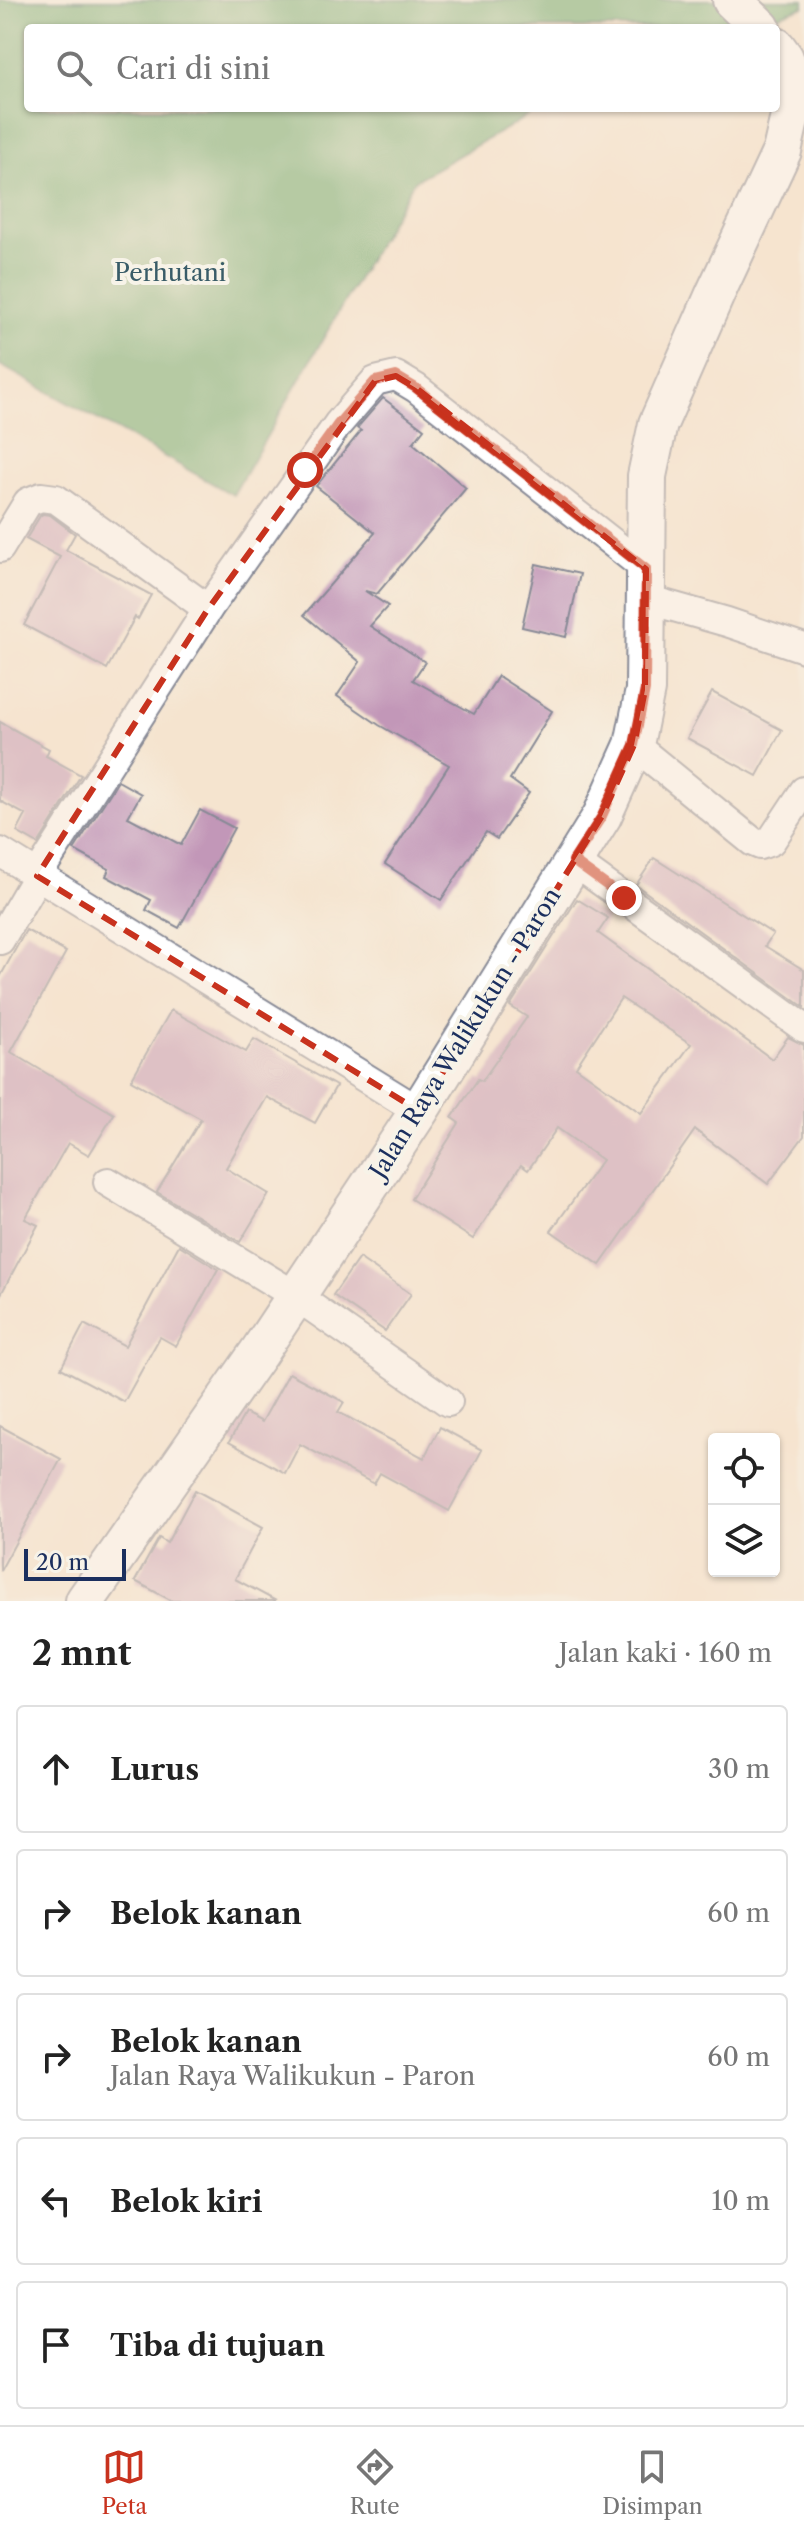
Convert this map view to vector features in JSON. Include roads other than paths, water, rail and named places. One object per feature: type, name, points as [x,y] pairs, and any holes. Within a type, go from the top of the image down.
[{"type":"main road","points":[[732,0],[757,24]]},
{"type":"main road","name":"Jalan Raya Walikukun - Paron","points":[[85,1601],[296,1296],[419,1111],[602,816],[634,745],[645,690],[647,476],[658,424],[782,151],[793,103],[792,81],[780,52]]},
{"type":"street","points":[[2,931],[208,609],[338,424],[375,381],[396,376],[416,388],[646,584],[727,622],[804,648]]},
{"type":"street","points":[[0,548],[28,502],[41,497],[56,499],[208,609]]},
{"type":"street","points":[[634,745],[760,845],[771,841],[804,791]]},
{"type":"street","points":[[0,852],[419,1111]]},
{"type":"street","points":[[573,861],[804,1028]]},
{"type":"street","points":[[108,1182],[296,1296],[448,1402]]},
{"type":"park label","name":"Perhutani","points":[[170,272]]}]
